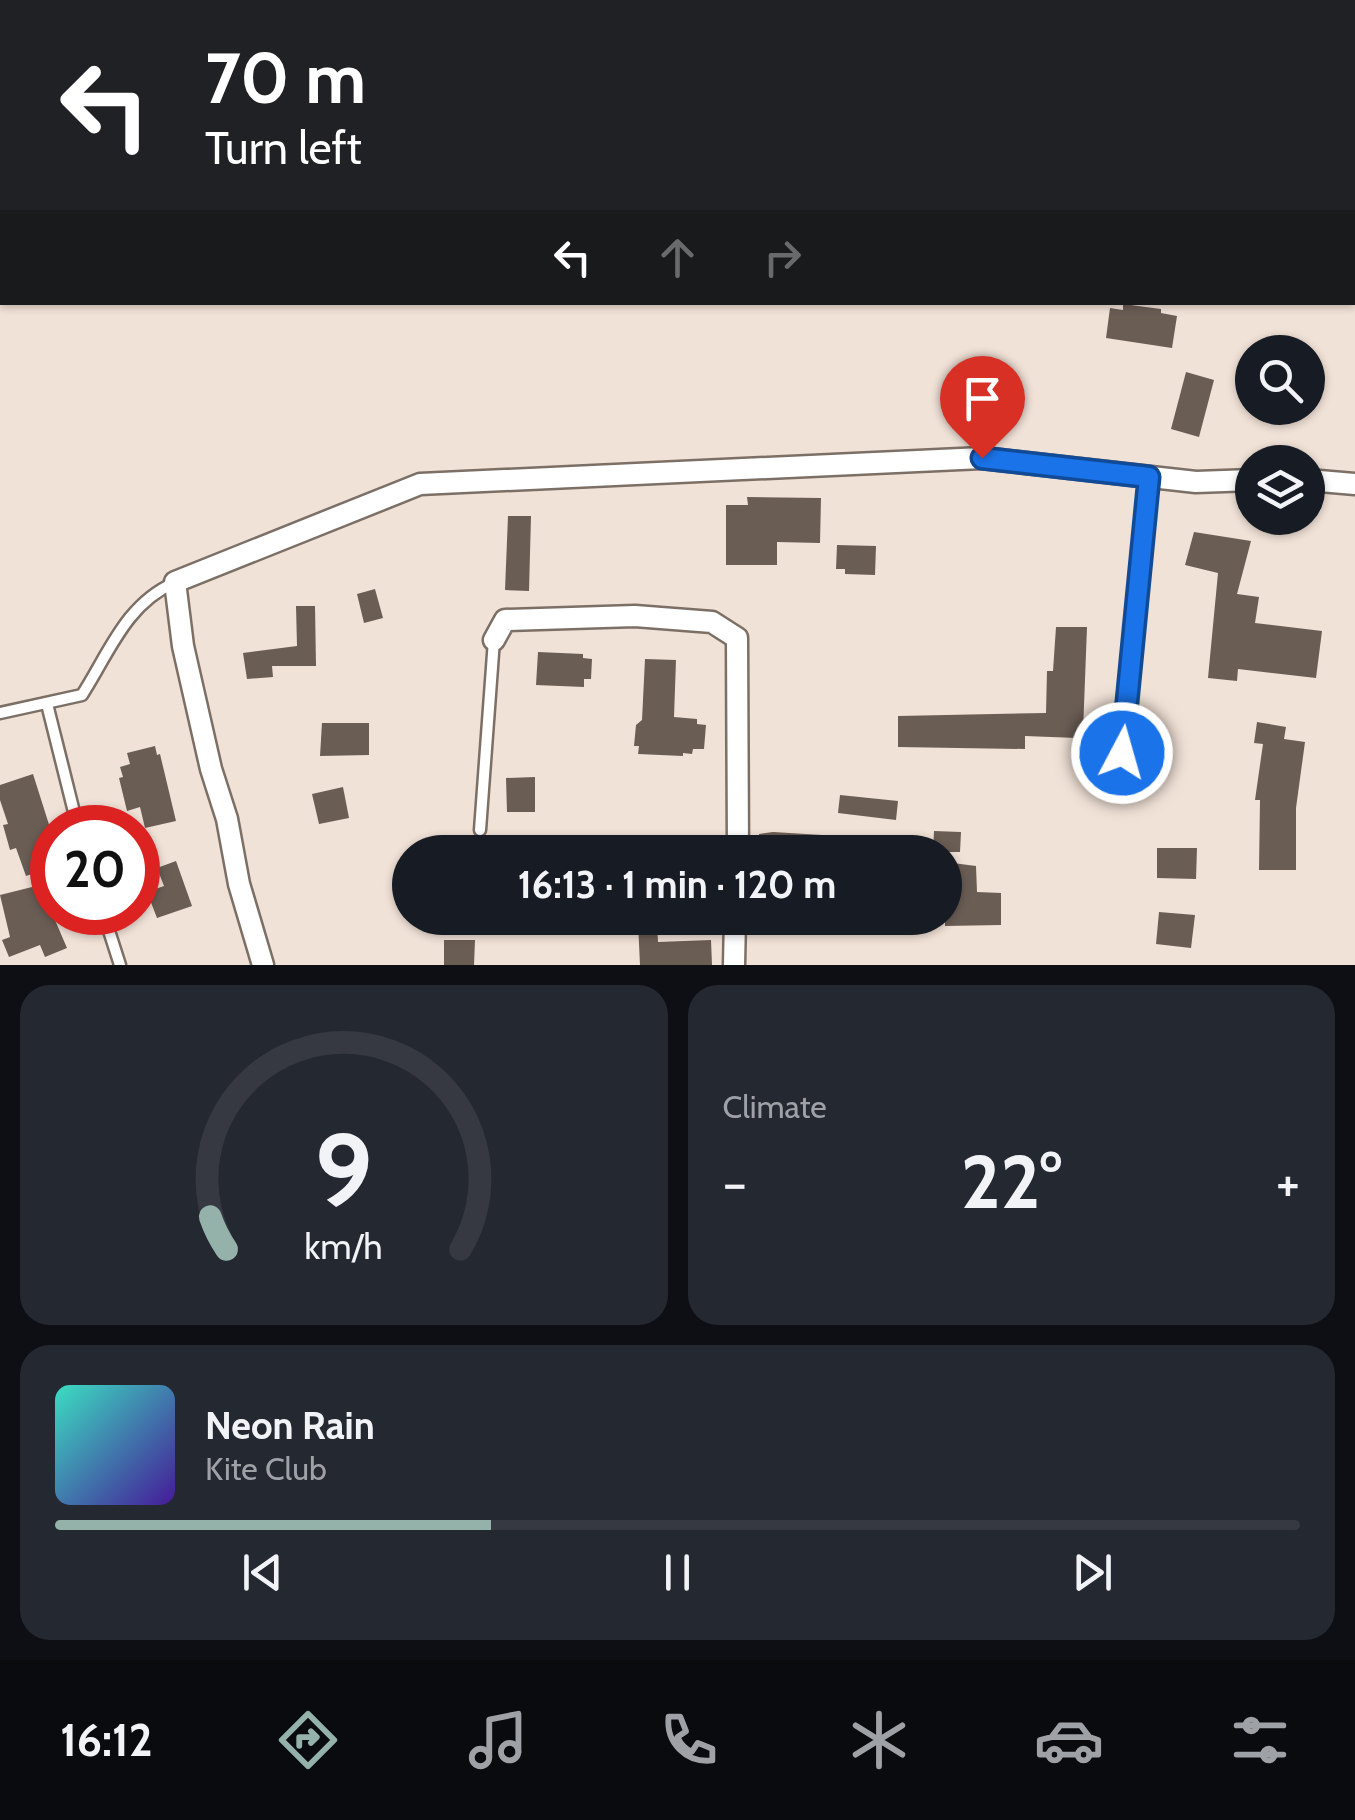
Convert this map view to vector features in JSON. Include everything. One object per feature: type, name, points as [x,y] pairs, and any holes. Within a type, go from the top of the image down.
[{"type":"street","points":[[262,965],[182,646],[175,582],[420,484],[982,458],[1196,482],[1235,481]]},
{"type":"street","points":[[1325,481],[1355,484]]},
{"type":"street","points":[[494,640],[505,620],[634,616],[712,622],[738,638],[738,835]]},
{"type":"street","points":[[734,965],[735,935]]},
{"type":"lane","points":[[1122,753],[1149,477]]},
{"type":"lane","points":[[0,713],[82,695],[113,638],[153,592],[175,582]]},
{"type":"lane","points":[[480,830],[494,640]]},
{"type":"lane","points":[[47,704],[72,805]]},
{"type":"lane","points":[[110,935],[120,965]]},
{"type":"building","points":[[1123,305],[1131,305],[1161,309],[1161,313],[1177,316],[1172,348],[1106,338],[1110,308],[1123,310]]},
{"type":"building","points":[[1186,372],[1214,380],[1199,437],[1171,429]]},
{"type":"building","points":[[747,497],[821,498],[820,543],[777,542],[777,565],[726,565],[726,505],[748,505]]},
{"type":"building","points":[[508,516],[531,516],[529,591],[505,590]]},
{"type":"building","points":[[1194,532],[1251,541],[1237,594],[1259,597],[1255,623],[1322,631],[1316,678],[1238,669],[1237,681],[1208,678],[1218,573],[1185,565]]},
{"type":"building","points":[[837,545],[876,546],[875,575],[845,574],[845,569],[836,569]]},
{"type":"building","points":[[375,589],[383,618],[364,623],[357,594]]},
{"type":"building","points":[[296,606],[315,606],[316,666],[272,666],[273,677],[247,679],[243,653],[297,646]]},
{"type":"building","points":[[1056,627],[1087,627],[1083,732],[1077,732],[1077,738],[1025,736],[1025,749],[898,747],[898,716],[1046,713],[1047,671],[1053,671]]},
{"type":"building","points":[[538,652],[583,654],[583,658],[592,659],[591,679],[584,679],[584,687],[536,685]]},
{"type":"building","points":[[645,659],[676,660],[674,717],[697,719],[697,724],[706,725],[704,749],[693,749],[692,754],[683,756],[638,754],[639,746],[634,746],[636,725],[642,720]]},
{"type":"building","points":[[1257,722],[1286,727],[1284,739],[1305,742],[1296,808],[1296,870],[1259,870],[1260,800],[1255,800],[1263,744],[1254,743]]},
{"type":"building","points":[[322,723],[369,723],[369,755],[320,756]]},
{"type":"building","points":[[155,746],[176,821],[160,825],[160,805],[126,805],[119,778],[123,777],[120,767],[130,764],[127,753]]},
{"type":"building","points":[[33,774],[43,805],[30,805],[30,875],[26,876],[16,848],[10,850],[3,825],[8,824],[0,800],[0,785]]},
{"type":"building","points":[[535,777],[535,812],[507,812],[506,778]]},
{"type":"building","points":[[343,787],[349,818],[319,824],[312,794]]},
{"type":"building","points":[[840,795],[898,801],[896,820],[838,813]]},
{"type":"building","points":[[934,831],[961,832],[961,835],[934,835]]},
{"type":"building","points":[[773,832],[822,835],[759,835]]},
{"type":"building","points":[[1157,848],[1197,848],[1196,879],[1157,878]]},
{"type":"building","points":[[176,861],[192,906],[160,917],[160,887],[164,886],[160,867]]},
{"type":"building","points":[[962,864],[976,866],[977,892],[1001,893],[1001,925],[962,926]]},
{"type":"building","points":[[30,888],[30,935],[61,935],[67,948],[45,957],[40,945],[9,957],[2,940],[10,937],[0,895]]},
{"type":"building","points":[[1159,912],[1195,915],[1191,948],[1156,944]]},
{"type":"building","points":[[639,935],[658,935],[658,942],[711,940],[712,965],[640,965]]},
{"type":"building","points":[[444,940],[475,940],[474,965],[444,965]]},
{"type":"route","points":[[982,458],[1149,477],[1122,753]]}]
